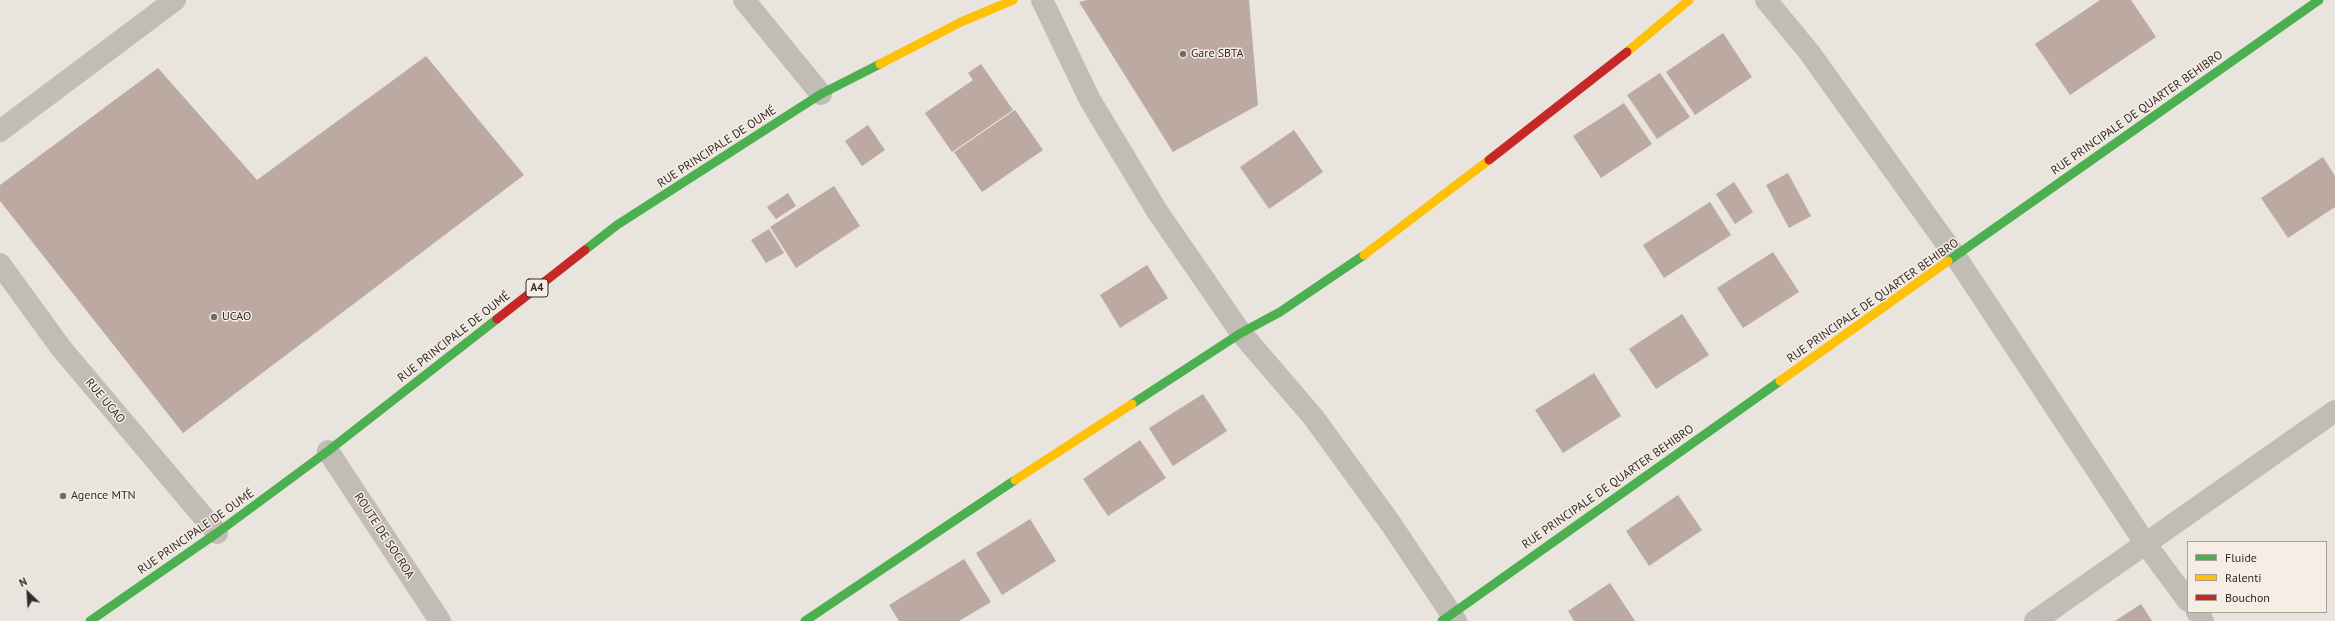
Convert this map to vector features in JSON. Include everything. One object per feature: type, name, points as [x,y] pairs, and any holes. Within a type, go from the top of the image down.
[{"type":"street","points":[[0,131],[175,0]]},
{"type":"street","points":[[744,0],[821,94]]},
{"type":"street","name":"RUE PRINCIPALE DE OUMÉ","points":[[90,621],[217,533],[328,451],[617,225],[821,94],[961,22],[1013,0]]},
{"type":"street","points":[[1042,0],[1094,106],[1157,211],[1241,334],[1314,418],[1391,524],[1450,619]]},
{"type":"street","points":[[805,621],[1016,479],[1241,334],[1286,308],[1392,235],[1614,63],[1689,0]]},
{"type":"street","points":[[1766,0],[1809,52],[1956,257],[2145,543],[2187,599]]},
{"type":"street","name":"RUE PRINCIPALE DE QUARTER BEHIBRO","points":[[1450,619],[1621,492],[1956,257],[2111,145],[2319,0]]},
{"type":"street","name":"RUE UCAO","points":[[0,264],[61,348],[217,533]]},
{"type":"street","points":[[2034,621],[2335,411]]},
{"type":"street","name":"ROUTE DE SOCROA","points":[[328,451],[440,621]]},
{"type":"street","points":[[2197,613],[2203,621]]},
{"type":"building","name":"Gare SBTA","points":[[1088,0],[1249,0],[1258,105],[1173,152],[1079,2]]},
{"type":"building","points":[[2100,0],[2131,0],[2156,37],[2070,95],[2035,44]]},
{"type":"building","points":[[1723,33],[1752,77],[1695,115],[1666,72]]},
{"type":"building","name":"UCAO","points":[[426,56],[524,175],[183,433],[0,201],[0,185],[158,68],[257,180]]},
{"type":"building","points":[[981,64],[1013,110],[952,152],[925,113],[973,80],[968,73]]},
{"type":"building","points":[[1660,73],[1690,117],[1657,139],[1627,95]]},
{"type":"building","points":[[1624,103],[1652,144],[1601,178],[1573,136]]},
{"type":"building","points":[[1015,110],[1043,150],[982,192],[954,152]]},
{"type":"building","points":[[868,125],[885,150],[862,166],[845,141]]},
{"type":"building","points":[[1294,130],[1323,172],[1269,209],[1240,167]]},
{"type":"building","points":[[2323,157],[2335,176],[2335,207],[2288,238],[2261,198]]},
{"type":"building","points":[[1788,173],[1811,216],[1789,228],[1766,185]]},
{"type":"building","points":[[1734,182],[1753,212],[1735,224],[1716,194]]},
{"type":"building","points":[[834,186],[860,226],[796,268],[770,227]]},
{"type":"building","points":[[788,193],[796,206],[776,219],[767,207]]},
{"type":"building","points":[[1710,202],[1731,235],[1664,278],[1643,245]]},
{"type":"building","points":[[769,229],[784,253],[766,263],[751,240]]},
{"type":"building","points":[[1773,252],[1799,292],[1743,328],[1717,288]]},
{"type":"building","points":[[1147,265],[1168,298],[1120,328],[1100,295]]},
{"type":"building","points":[[1682,314],[1709,355],[1656,389],[1629,349]]},
{"type":"building","points":[[1594,373],[1621,416],[1563,453],[1535,410]]},
{"type":"building","points":[[1203,394],[1227,431],[1173,466],[1149,428]]},
{"type":"building","points":[[1140,440],[1166,478],[1108,516],[1083,479]]},
{"type":"building","points":[[1678,495],[1702,530],[1649,566],[1626,531]]},
{"type":"building","points":[[1030,519],[1056,561],[1002,595],[976,553]]},
{"type":"building","points":[[964,559],[991,602],[959,621],[899,621],[889,605]]},
{"type":"building","points":[[1610,583],[1635,621],[1574,621],[1568,611]]},
{"type":"building","points":[[2141,604],[2152,621],[2115,621]]},
{"type":"traffic: fast","points":[[1948,261],[2319,0]]},
{"type":"traffic: fast","points":[[585,250],[617,225],[821,94],[880,64]]},
{"type":"traffic: fast","points":[[1132,404],[1241,333],[1280,312],[1364,255]]},
{"type":"traffic: fast","points":[[90,621],[217,533],[328,451],[497,319]]},
{"type":"traffic: fast","points":[[1442,621],[1780,381]]},
{"type":"traffic: fast","points":[[805,621],[1015,480]]},
{"type":"traffic: slow","points":[[880,64],[961,22],[1013,0]]},
{"type":"traffic: slow","points":[[1627,52],[1689,0]]},
{"type":"traffic: slow","points":[[1364,255],[1489,160]]},
{"type":"traffic: slow","points":[[1780,381],[1948,261]]},
{"type":"traffic: slow","points":[[1015,480],[1132,404]]},
{"type":"traffic: jam","points":[[1489,160],[1627,52]]},
{"type":"traffic: jam","points":[[497,319],[585,250]]},
{"type":"place","name":"Gare SBTA","points":[[1183,54]]},
{"type":"place","name":"UCAO","points":[[214,317]]},
{"type":"place","name":"Agence MTN","points":[[63,496]]}]
